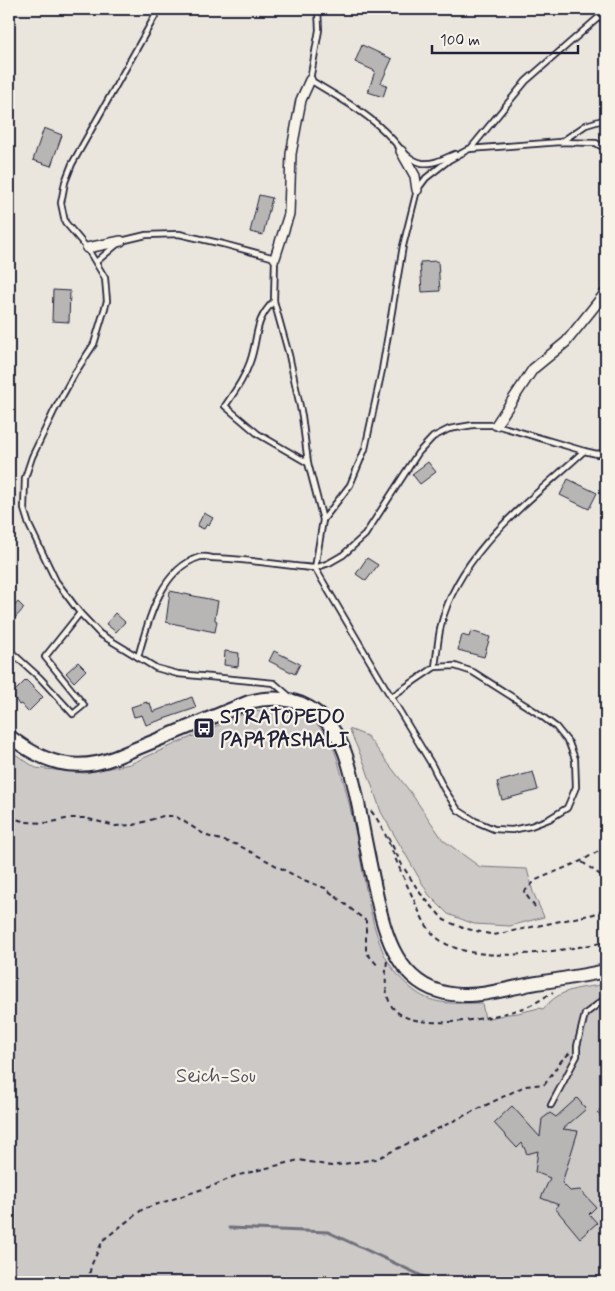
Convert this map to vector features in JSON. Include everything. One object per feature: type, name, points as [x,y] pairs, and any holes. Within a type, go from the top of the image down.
[{"type":"main road","points":[[9,736],[30,751],[49,760],[65,764],[98,764],[249,702],[269,699],[296,702],[318,714],[341,741],[348,760],[386,932],[400,961],[408,972],[420,982],[440,992],[466,996],[502,992],[530,984],[606,971]]},
{"type":"street","points":[[275,258],[289,214],[291,154],[301,100],[310,80]]},
{"type":"street","points":[[401,151],[415,176],[417,190]]},
{"type":"street","points":[[87,248],[121,241]]},
{"type":"street","points":[[496,425],[533,369],[566,342],[606,292]]},
{"type":"lane","points":[[159,9],[72,164],[65,182],[61,203],[65,222],[87,248],[105,278],[107,301],[94,344],[75,373],[32,458],[25,478],[23,492],[24,509],[40,549],[56,581],[80,613],[100,634],[156,668],[178,674],[274,683],[296,702]]},
{"type":"lane","points":[[318,9],[319,30],[310,80],[358,110],[392,138],[401,151],[414,160],[428,163],[471,148],[560,142],[596,143],[606,148]]},
{"type":"lane","points":[[323,520],[350,485],[365,449],[382,370],[403,246],[417,190],[426,178],[449,160],[471,148],[526,81],[606,11]]},
{"type":"lane","points":[[560,142],[586,125],[606,119]]},
{"type":"lane","points":[[96,262],[121,241],[146,235],[179,234],[275,258],[274,301],[289,354],[300,408],[308,463],[323,520],[315,568],[391,697],[432,765],[444,789],[458,810],[474,821],[494,829],[512,830],[531,826],[549,819],[567,808],[576,787],[575,759],[569,743],[556,727],[536,712],[473,672],[455,666],[435,666],[391,697]]},
{"type":"lane","points":[[274,301],[266,309],[258,323],[251,360],[242,382],[225,406],[258,434],[308,463]]},
{"type":"lane","points":[[138,657],[146,626],[160,595],[174,574],[190,562],[202,556],[315,568],[329,563],[343,555],[365,535],[418,453],[433,437],[450,429],[473,425],[496,425],[584,451],[597,454],[606,452]]},
{"type":"lane","points":[[435,666],[441,625],[452,594],[467,570],[494,533],[584,451]]},
{"type":"lane","points":[[9,650],[40,678],[73,714],[84,706],[45,656],[80,613]]},
{"type":"lane","points":[[551,1105],[578,1056],[577,1046],[585,1014],[606,998]]},
{"type":"path","points":[[358,803],[369,808],[384,828],[402,865],[420,893],[444,920],[463,928],[494,935],[594,914],[606,908]]},
{"type":"path","points":[[9,817],[26,822],[48,824],[70,818],[84,818],[115,826],[134,825],[163,816],[175,816],[207,836],[238,845],[301,879],[325,888],[366,920],[366,952],[378,966]]},
{"type":"path","points":[[384,828],[418,910],[426,925],[436,937],[458,948],[492,956],[541,953],[606,942]]},
{"type":"path","points":[[535,907],[524,892],[536,880],[581,861],[599,851],[606,843]]},
{"type":"path","points":[[581,861],[606,879]]},
{"type":"path","points":[[88,1282],[91,1266],[103,1240],[142,1209],[215,1185],[235,1176],[299,1160],[331,1166],[376,1159],[525,1086],[545,1084],[561,1061],[577,1046]]},
{"type":"green space","name":"Seich-Sou","points":[[276,708],[297,712],[315,723],[325,733],[335,751],[350,806],[377,935],[387,960],[404,982],[426,998],[450,1003],[482,1003],[485,1019],[539,1008],[543,1009],[564,993],[579,988],[606,984],[606,1282],[9,1282],[9,750],[36,768],[84,773],[130,764],[248,712]]},
{"type":"green space","points":[[349,729],[367,736],[411,793],[443,840],[480,867],[527,869],[533,892],[544,917],[510,926],[474,924],[448,914],[429,895],[381,812],[365,765]]},
{"type":"building","points":[[362,45],[392,59],[381,83],[387,85],[383,97],[368,92],[375,71],[355,62]]},
{"type":"building","points":[[44,128],[62,135],[51,166],[33,160]]},
{"type":"building","points":[[259,195],[272,198],[263,235],[250,232]]},
{"type":"building","points":[[438,261],[440,291],[422,292],[420,262]]},
{"type":"building","points":[[53,290],[70,291],[69,322],[52,321]]},
{"type":"building","points":[[428,462],[436,472],[420,484],[412,474]]},
{"type":"building","points":[[568,479],[597,493],[589,509],[560,495]]},
{"type":"building","points":[[204,513],[213,518],[204,529],[197,526]]},
{"type":"building","points":[[367,558],[378,565],[366,581],[356,574]]},
{"type":"building","points":[[170,591],[218,601],[215,632],[166,622]]},
{"type":"building","points":[[18,602],[24,608],[15,618],[9,612]]},
{"type":"building","points":[[115,613],[125,622],[116,632],[106,624]]},
{"type":"building","points":[[471,631],[490,637],[484,657],[458,650],[462,635],[469,637]]},
{"type":"building","points":[[225,651],[239,653],[238,667],[224,665]]},
{"type":"building","points":[[274,651],[300,664],[295,674],[269,661]]},
{"type":"building","points":[[78,662],[86,670],[74,682],[66,673]]},
{"type":"building","points":[[26,680],[43,697],[28,712],[21,704],[19,705],[12,694]]},
{"type":"building","points":[[192,697],[196,708],[146,725],[142,715],[134,717],[131,707],[147,702],[147,704],[150,703],[153,712]]},
{"type":"building","points":[[533,772],[538,790],[502,800],[497,782]]},
{"type":"building","points":[[577,1098],[586,1109],[563,1129],[578,1131],[562,1183],[570,1191],[580,1190],[596,1207],[589,1214],[597,1223],[580,1238],[555,1208],[559,1205],[541,1198],[550,1178],[535,1172],[538,1151],[527,1154],[522,1143],[517,1148],[494,1123],[512,1106],[540,1137],[542,1119],[550,1113],[556,1117]]},
{"type":"building","points":[[606,1103],[606,1121],[597,1113]]},
{"type":"waterway","points":[[229,1228],[328,1232],[435,1282]]},
{"type":"place","name":"STRATOPEDO PAPAPASHALI","points":[[204,728]]}]
